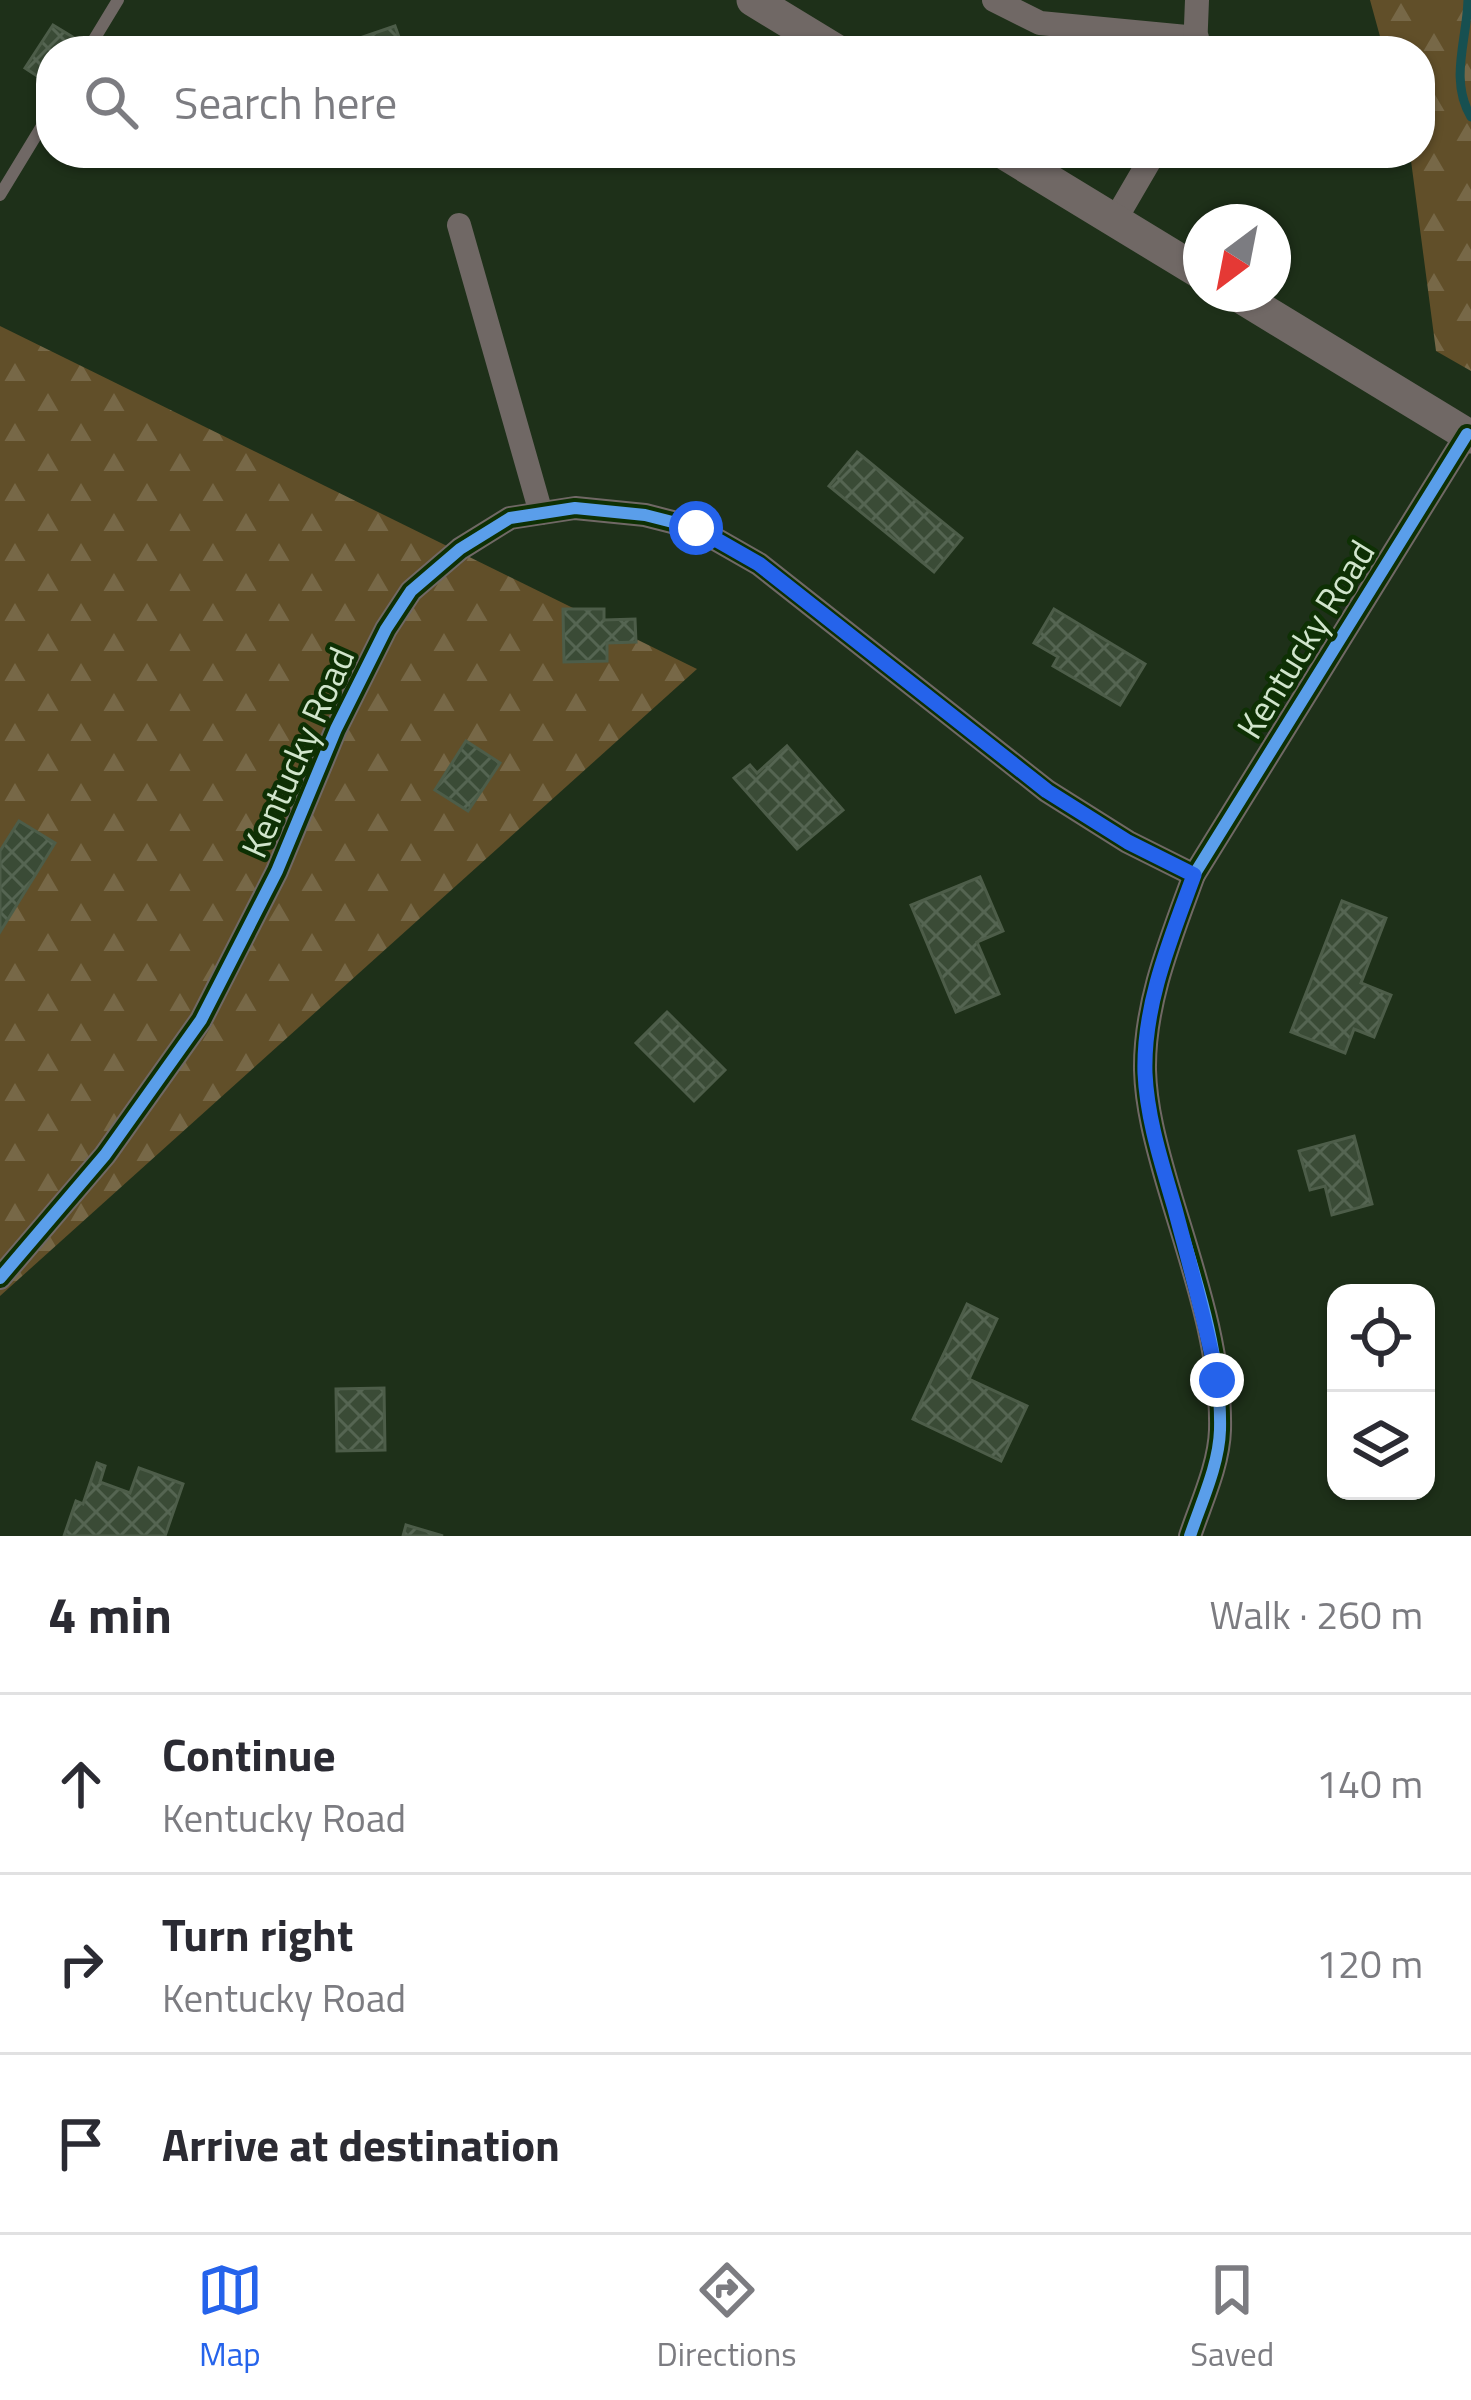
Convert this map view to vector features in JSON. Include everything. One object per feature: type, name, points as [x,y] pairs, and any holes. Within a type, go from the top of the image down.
[{"type":"street","points":[[753,0],[812,36]]},
{"type":"street","points":[[994,0],[1040,23],[1132,36]]},
{"type":"street","points":[[1196,36],[1197,0]]},
{"type":"street","points":[[1029,168],[1183,262]]},
{"type":"street","points":[[1114,220],[1145,168]]},
{"type":"street","points":[[459,225],[541,513]]},
{"type":"street","points":[[1266,312],[1469,436]]},
{"type":"street","name":"Kentucky Road","points":[[1190,1536],[1220,1434],[1207,1326],[1153,1130],[1145,1071],[1150,1015],[1166,950],[1194,875],[1469,436]]},
{"type":"street","name":"Kentucky Road","points":[[0,1278],[105,1155],[201,1020],[277,871],[336,729],[386,629],[411,591],[460,549],[511,518],[575,508],[645,515],[696,528],[759,564],[1047,791],[1128,842],[1194,875]]},
{"type":"lane","points":[[96,36],[118,0]]},
{"type":"lane","points":[[0,195],[36,136]]},
{"type":"green space","points":[[1370,0],[1471,0],[1471,371],[1436,351],[1412,168],[1435,168],[1435,36],[1380,36]]},
{"type":"green space","points":[[0,326],[697,669],[0,1296]]},
{"type":"building","points":[[53,25],[71,36],[46,36]]},
{"type":"building","points":[[395,26],[399,36],[366,36]]},
{"type":"building","points":[[36,51],[36,75],[25,68]]},
{"type":"building","points":[[857,452],[962,538],[934,572],[829,486]]},
{"type":"building","points":[[563,609],[604,609],[604,620],[635,619],[636,642],[607,643],[607,661],[564,662]]},
{"type":"building","points":[[1054,609],[1145,664],[1120,705],[1053,666],[1058,657],[1034,643]]},
{"type":"building","points":[[466,741],[500,763],[468,811],[435,790]]},
{"type":"building","points":[[787,746],[843,810],[797,849],[734,778],[750,765],[757,773]]},
{"type":"building","points":[[19,821],[55,843],[0,932],[0,851]]},
{"type":"building","points":[[980,877],[1003,931],[977,942],[999,994],[956,1012],[911,905]]},
{"type":"building","points":[[1342,901],[1386,918],[1361,983],[1391,995],[1374,1037],[1354,1029],[1345,1053],[1291,1032]]},
{"type":"building","points":[[667,1012],[725,1070],[694,1101],[636,1043]]},
{"type":"building","points":[[1354,1136],[1372,1204],[1332,1215],[1325,1186],[1310,1190],[1299,1151]]},
{"type":"building","points":[[967,1304],[997,1319],[969,1379],[1027,1406],[1001,1461],[913,1419]]},
{"type":"building","points":[[384,1388],[385,1450],[337,1451],[336,1389]]},
{"type":"building","points":[[97,1463],[105,1466],[100,1482],[130,1493],[139,1468],[183,1484],[165,1536],[64,1536],[76,1501],[83,1504]]},
{"type":"building","points":[[406,1525],[443,1536],[403,1536]]},
{"type":"waterway","points":[[1468,0],[1460,74],[1471,117]]},
{"type":"cycle path","points":[[1190,1536],[1216,1457],[1219,1398],[1202,1303],[1149,1112],[1146,1045],[1154,995],[1194,875],[1467,434]]},
{"type":"cycle path","points":[[0,1278],[105,1155],[201,1020],[277,871],[336,729],[386,629],[411,591],[460,549],[510,518],[575,508],[645,515],[696,528],[759,564],[1047,791],[1128,842],[1194,875]]},
{"type":"route","points":[[696,528],[759,564],[1047,791],[1128,842],[1194,875],[1166,950],[1150,1015],[1145,1071],[1153,1130],[1207,1326],[1217,1380]]}]
